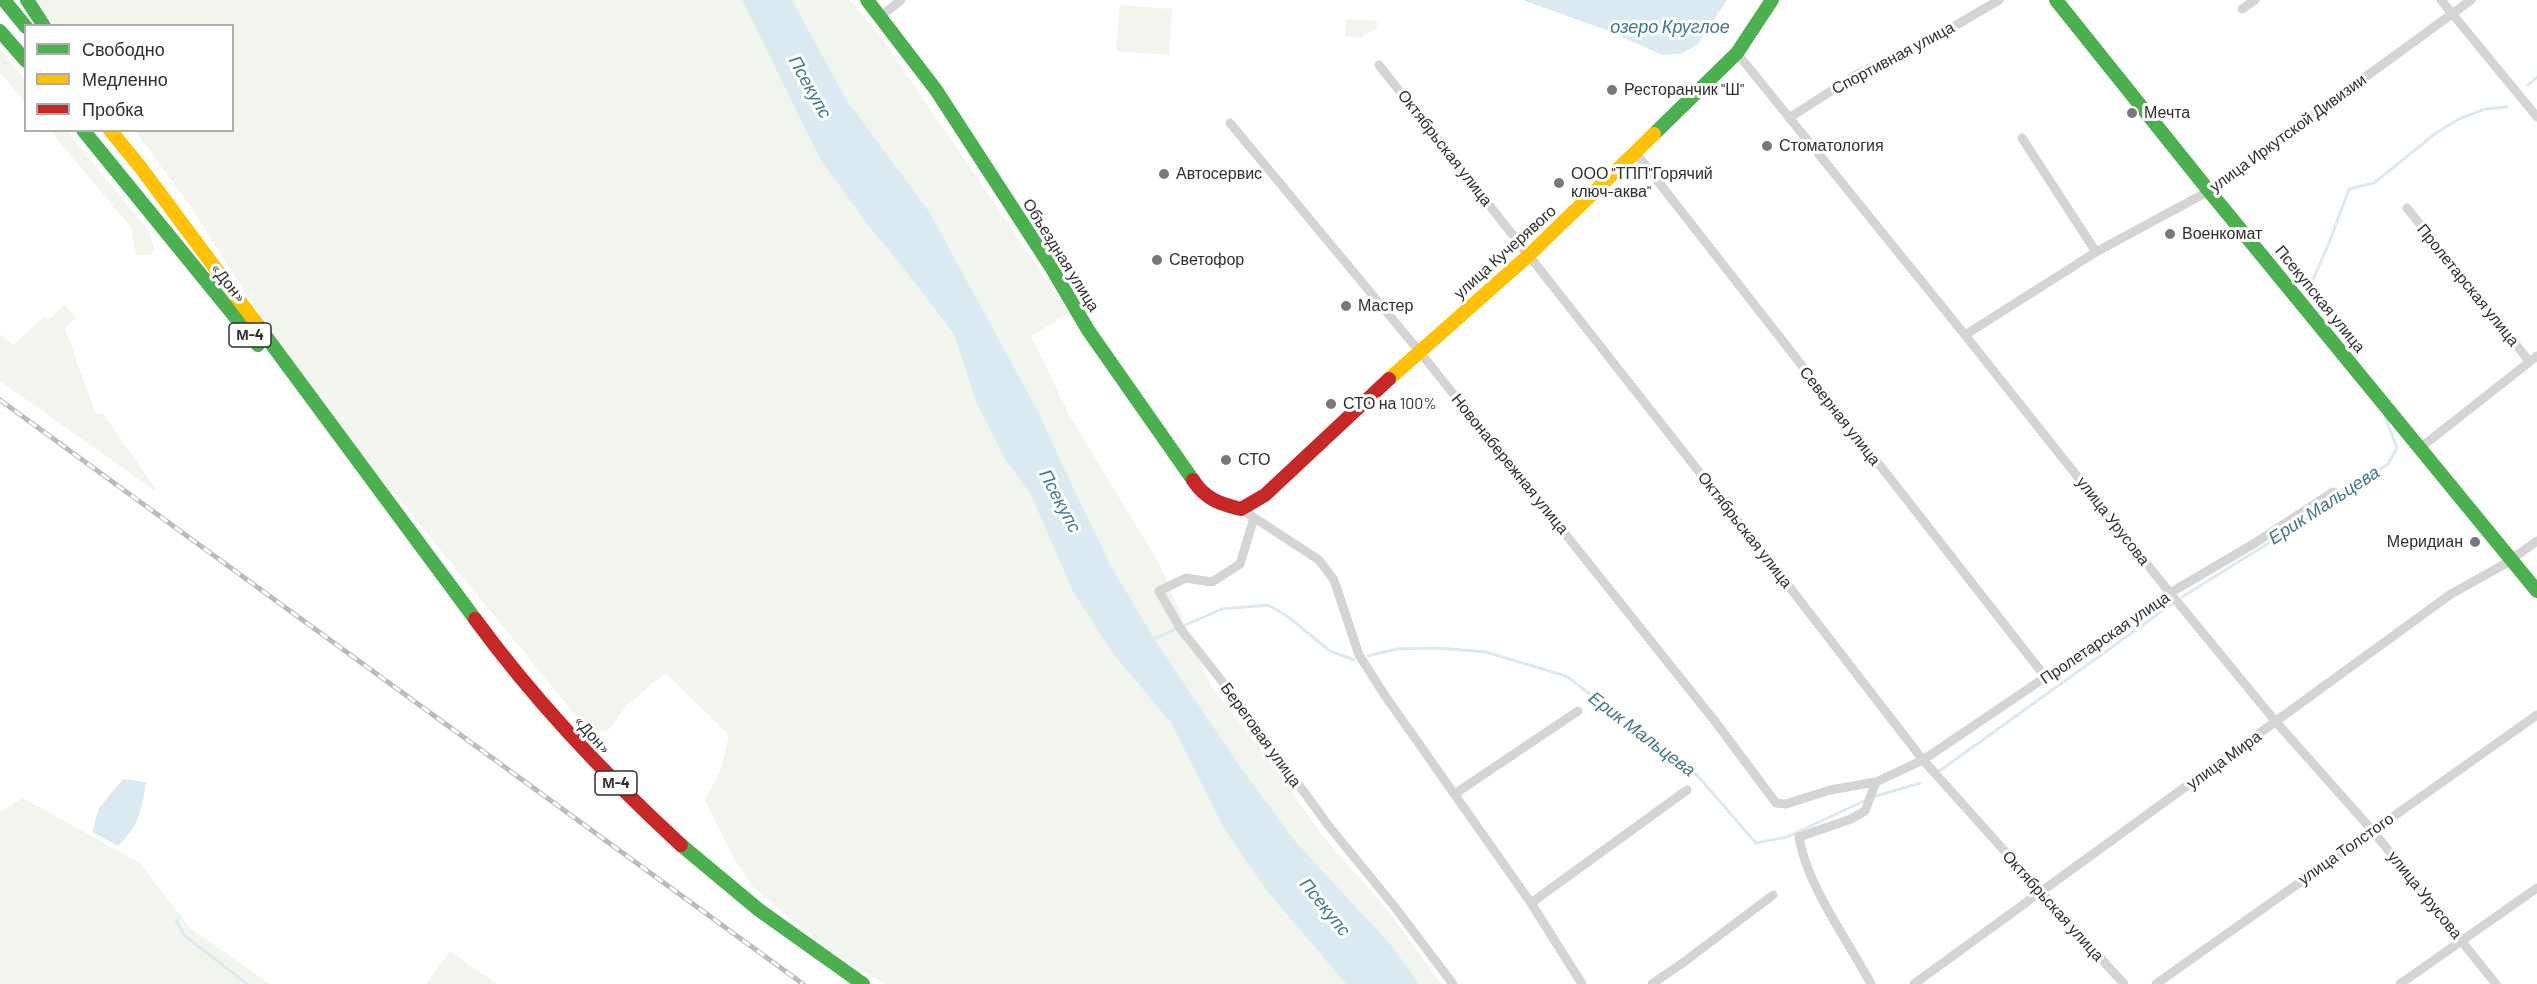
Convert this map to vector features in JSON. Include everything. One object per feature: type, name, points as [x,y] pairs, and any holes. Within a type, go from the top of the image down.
[{"type":"main road","points":[[4,0],[24,25]]},
{"type":"main road","points":[[27,0],[43,24]]},
{"type":"main road","name":"Объездная улица","points":[[867,0],[936,90],[1051,267],[1088,330],[1198,488],[1216,503],[1241,509]]},
{"type":"main road","name":"улица Кучерявого","points":[[1241,509],[1265,495],[1419,351],[1529,255],[1737,53],[1772,0]]},
{"type":"main road","name":"Псекупская улица","points":[[2056,0],[2209,191],[2537,591]]},
{"type":"main road","points":[[0,31],[24,60]]},
{"type":"main road","points":[[0,40],[24,66]]},
{"type":"main road","name":"«Дон»","points":[[85,132],[416,540]]},
{"type":"main road","name":"«Дон»","points":[[112,132],[141,168],[505,660],[598,765],[716,876],[762,914],[864,984]]},
{"type":"main road","name":"М-4","points":[[116,132],[141,168]]},
{"type":"street","points":[[880,17],[901,0]]},
{"type":"street","name":"Спортивная улица","points":[[1789,118],[1859,73],[1941,34],[1999,0]]},
{"type":"street","points":[[2242,9],[2255,0]]},
{"type":"street","points":[[2441,0],[2537,117]]},
{"type":"street","name":"улица Иркутской Дивизии","points":[[1965,335],[2096,252],[2209,191],[2471,0]]},
{"type":"street","name":"улица Урусова","points":[[1737,53],[2170,593],[2277,722],[2372,830],[2496,984]]},
{"type":"street","name":"Октябрьская улица","points":[[1379,65],[1923,760],[2039,892],[2124,984]]},
{"type":"street","name":"Новонабережная улица","points":[[1230,123],[1419,351],[1714,720],[1776,803],[1786,804]]},
{"type":"street","points":[[2022,138],[2096,252]]},
{"type":"street","name":"Северная улица","points":[[1635,152],[1842,420],[2047,678]]},
{"type":"street","name":"Пролетарская улица","points":[[2407,208],[2533,359],[2420,448]]},
{"type":"street","name":"Пролетарская улица","points":[[1786,804],[1830,790],[1876,782],[1923,760],[2170,593],[2255,543],[2333,492]]},
{"type":"street","points":[[1241,509],[1319,560],[1334,580],[1359,655],[1395,711],[1456,793],[1531,903],[1581,984]]},
{"type":"street","name":"Береговая улица","points":[[1254,518],[1240,564],[1212,582],[1186,578],[1160,591],[1180,628],[1240,704],[1328,825],[1394,906],[1453,984]]},
{"type":"street","name":"улица Мира","points":[[1914,984],[2451,594],[2511,560],[2537,541]]},
{"type":"street","points":[[1456,793],[1578,711]]},
{"type":"street","name":"улица Толстого","points":[[2156,984],[2537,715]]},
{"type":"street","points":[[1870,984],[1814,884],[1802,856],[1799,837],[1851,819],[1865,811],[1876,782]]},
{"type":"street","points":[[1531,903],[1687,790]]},
{"type":"street","points":[[2400,984],[2537,888]]},
{"type":"street","points":[[1652,984],[1773,895]]},
{"type":"shaded area","points":[[34,0],[742,0],[820,159],[954,336],[976,402],[1005,459],[1031,495],[1073,592],[1114,655],[1171,723],[1222,825],[1266,890],[1346,984],[885,984],[821,944],[753,887],[732,856],[705,800],[720,772],[729,735],[666,673],[626,706],[610,729],[594,732],[574,714],[359,450],[259,314],[192,209],[136,132],[234,132],[234,24],[53,24]]},
{"type":"shaded area","points":[[792,0],[850,0],[880,35],[1069,313],[1031,336],[1071,418],[1160,565],[1211,686],[1268,759],[1323,836],[1393,917],[1441,984],[1419,984],[1392,946],[1295,841],[1239,765],[1154,638],[1111,566],[1040,415],[930,213],[846,99]]},
{"type":"shaded area","points":[[1120,5],[1172,9],[1169,55],[1116,51]]},
{"type":"shaded area","points":[[1346,19],[1377,21],[1377,28],[1361,38],[1345,37]]},
{"type":"shaded area","points":[[0,49],[24,79],[24,101],[0,73]]},
{"type":"shaded area","points":[[51,132],[68,132],[150,233],[154,248],[151,255],[136,255],[131,227]]},
{"type":"shaded area","points":[[65,305],[76,318],[65,328],[96,414],[104,414],[158,493],[0,381],[0,334],[13,345],[44,317],[48,319]]},
{"type":"shaded area","points":[[23,798],[140,863],[189,927],[270,984],[0,984],[0,812]]},
{"type":"shaded area","points":[[450,951],[497,984],[426,984]]},
{"type":"water","name":"Псекупс","points":[[742,0],[792,0],[846,99],[930,213],[1040,415],[1111,566],[1154,638],[1239,765],[1295,841],[1392,946],[1419,984],[1346,984],[1266,890],[1222,825],[1171,723],[1114,655],[1073,592],[1031,495],[1005,459],[976,402],[954,335],[867,224],[820,159]]},
{"type":"water","name":"озеро Круглое","points":[[1522,0],[1727,0],[1698,44],[1681,54],[1661,55],[1612,32]]},
{"type":"water","points":[[123,779],[146,782],[143,801],[135,824],[118,846],[92,832],[99,808]]},
{"type":"waterway","name":"Ерик Мальцева","points":[[2528,85],[2537,77]]},
{"type":"waterway","name":"Ерик Мальцева","points":[[2308,291],[2349,189],[2374,183],[2436,133],[2459,119],[2485,109],[2507,107]]},
{"type":"waterway","name":"Ерик Мальцева","points":[[2182,597],[2296,526],[2388,464],[2397,448],[2384,414]]},
{"type":"waterway","name":"Ерик Мальцева","points":[[1938,772],[2172,604]]},
{"type":"waterway","name":"Ерик Мальцева","points":[[1151,640],[1222,609],[1268,605],[1287,616],[1330,651],[1354,660]]},
{"type":"waterway","name":"Ерик Мальцева","points":[[1368,656],[1396,649],[1437,648],[1486,652],[1566,676],[1696,774],[1756,843],[1787,837],[1866,800]]},
{"type":"waterway","name":"Ерик Мальцева","points":[[1873,797],[1920,783]]},
{"type":"waterway","points":[[176,920],[184,935],[247,984]]},
{"type":"railway","points":[[0,400],[803,984]]},
{"type":"traffic: fast","points":[[4,0],[24,25]]},
{"type":"traffic: fast","points":[[27,0],[43,24]]},
{"type":"traffic: fast","points":[[867,0],[936,90],[1051,267],[1088,330],[1193,480]]},
{"type":"traffic: fast","points":[[1654,134],[1737,53],[1772,0]]},
{"type":"traffic: fast","points":[[2056,0],[2209,191],[2537,591]]},
{"type":"traffic: fast","points":[[0,31],[24,59]]},
{"type":"traffic: fast","points":[[85,132],[258,345]]},
{"type":"traffic: fast","points":[[256,323],[475,619]]},
{"type":"traffic: fast","points":[[681,845],[759,910],[863,984]]},
{"type":"traffic: slow","points":[[112,132],[256,323]]},
{"type":"traffic: slow","points":[[1389,379],[1529,255],[1654,134]]},
{"type":"traffic: jam","points":[[1193,480],[1214,500],[1241,509],[1265,495],[1389,379]]},
{"type":"traffic: jam","points":[[475,619],[572,737],[681,845]]},
{"type":"place","name":"Ресторанчик \"Ш\"","points":[[1612,90]]},
{"type":"place","name":"Мечта","points":[[2132,113]]},
{"type":"place","name":"Стоматология","points":[[1767,146]]},
{"type":"place","name":"Автосервис","points":[[1164,174]]},
{"type":"place","name":"ООО \"ТПП\"Горячий ключ-аква\"","points":[[1559,183]]},
{"type":"place","name":"Военкомат","points":[[2170,234]]},
{"type":"place","name":"Светофор","points":[[1157,260]]},
{"type":"place","name":"Мастер","points":[[1346,306]]},
{"type":"place","name":"СТО на 100%","points":[[1331,404]]},
{"type":"place","name":"СТО","points":[[1226,460]]},
{"type":"place","name":"Меридиан","points":[[2475,542]]}]
